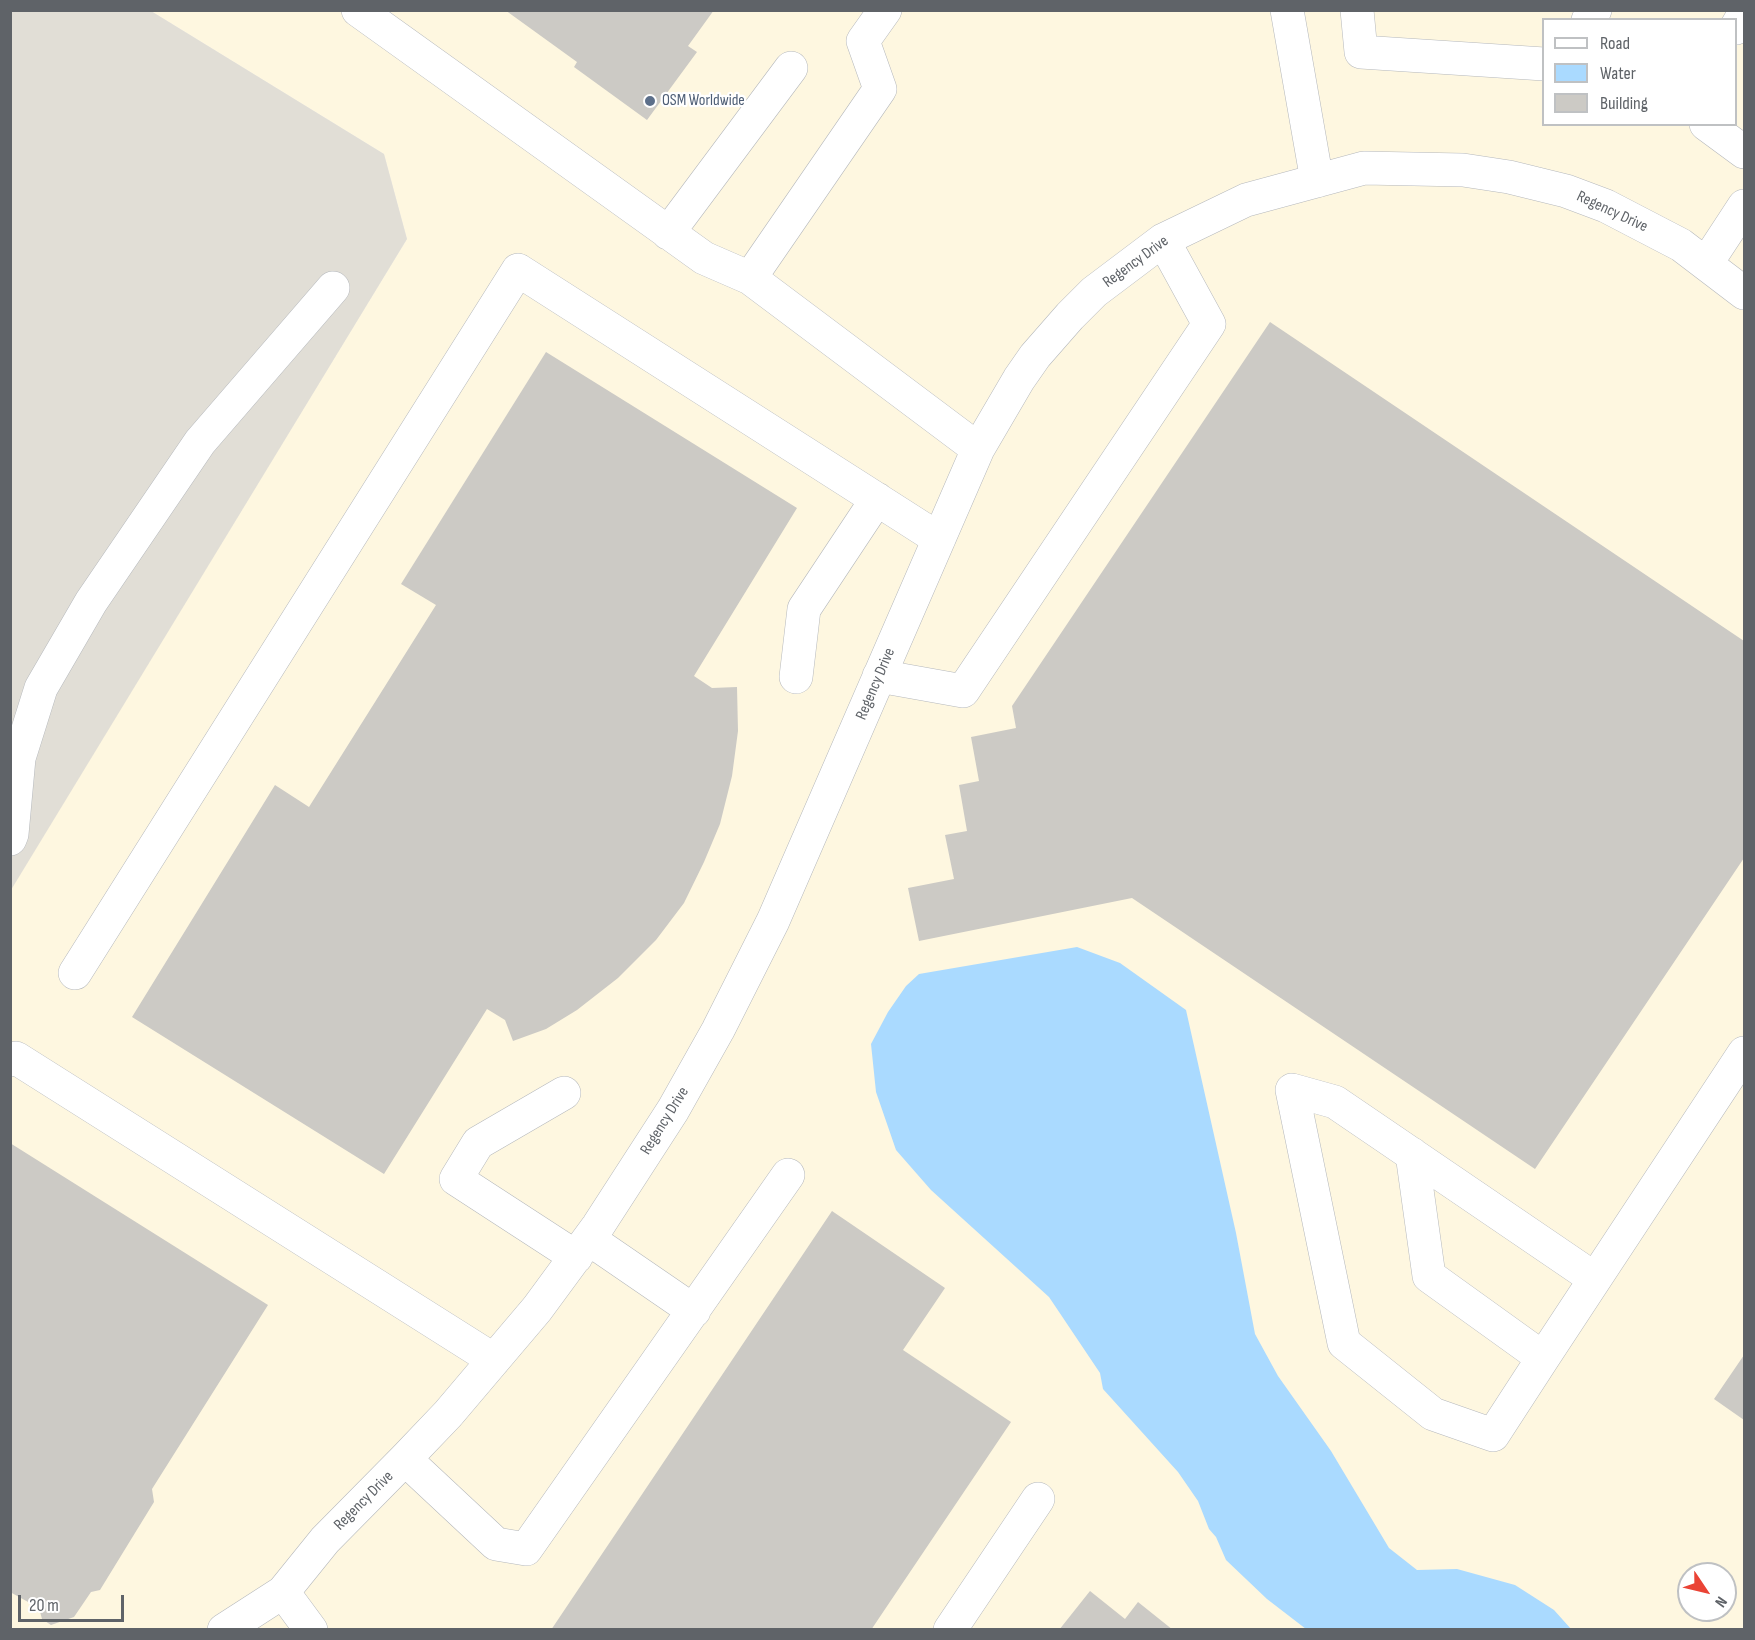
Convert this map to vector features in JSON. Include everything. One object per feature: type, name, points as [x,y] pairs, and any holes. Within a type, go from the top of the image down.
[{"type":"street","points":[[358,10],[704,258],[750,278],[978,449]]},
{"type":"street","points":[[750,278],[880,89],[863,41],[885,10]]},
{"type":"street","points":[[1287,10],[1317,181]]},
{"type":"street","points":[[1357,10],[1361,52],[1542,64]]},
{"type":"street","points":[[668,233],[791,68]]},
{"type":"street","points":[[1709,126],[1744,152]]},
{"type":"street","name":"Regency Drive","points":[[224,1629],[283,1592],[325,1540],[448,1414],[537,1309],[582,1248],[673,1110],[718,1030],[773,921],[978,449],[1035,356],[1094,292],[1163,240],[1246,200],[1364,168],[1463,170],[1509,177],[1566,191],[1606,206],[1681,245],[1744,293]]},
{"type":"street","points":[[1706,264],[1744,206]]},
{"type":"street","points":[[879,676],[963,691],[1209,324],[1163,240]]},
{"type":"street","points":[[75,973],[518,270],[939,539]]},
{"type":"street","points":[[10,839],[19,758],[41,688],[91,602],[200,442],[333,288]]},
{"type":"street","points":[[796,677],[804,609],[877,499]]},
{"type":"street","points":[[1595,1280],[1335,1102],[1292,1090],[1344,1343],[1433,1414],[1493,1435],[1543,1358],[1595,1280],[1744,1053]]},
{"type":"street","points":[[10,1060],[16,1058],[494,1360]]},
{"type":"street","points":[[564,1093],[478,1143],[456,1179],[694,1311]]},
{"type":"street","points":[[1412,1154],[1430,1276],[1543,1358]]},
{"type":"street","points":[[405,1460],[496,1544],[526,1549],[788,1175]]},
{"type":"street","points":[[950,1629],[1038,1499]]},
{"type":"street","points":[[283,1592],[311,1629]]},
{"type":"shaded area","points":[[11,11],[151,11],[384,154],[407,239],[11,890]]},
{"type":"shaded area","points":[[151,11],[1744,11],[1744,1629],[11,1629],[10,890],[407,239],[384,154]]},
{"type":"water","points":[[1077,947],[1120,963],[1186,1010],[1236,1233],[1255,1334],[1278,1376],[1331,1451],[1389,1548],[1417,1570],[1457,1569],[1515,1585],[1554,1610],[1571,1629],[1306,1629],[1267,1599],[1226,1560],[1216,1537],[1209,1529],[1198,1501],[1178,1472],[1103,1389],[1100,1373],[1049,1297],[931,1190],[896,1150],[876,1092],[871,1044],[888,1012],[906,986],[919,974]]},
{"type":"building","points":[[505,10],[714,10],[688,46],[697,52],[647,120],[574,67],[577,62]]},
{"type":"building","points":[[1270,322],[1744,641],[1744,858],[1535,1169],[1132,898],[919,941],[908,888],[954,879],[945,835],[967,831],[959,785],[979,781],[971,737],[1016,728],[1012,706]]},
{"type":"building","points":[[546,352],[797,508],[694,676],[712,688],[737,687],[738,731],[732,776],[720,824],[684,903],[656,940],[618,978],[577,1010],[546,1029],[513,1041],[505,1020],[487,1009],[384,1174],[132,1017],[275,785],[309,807],[436,605],[401,584]]},
{"type":"building","points":[[10,1143],[268,1305],[152,1489],[154,1502],[100,1590],[91,1592],[74,1617],[51,1625],[42,1619],[39,1608],[10,1592]]},
{"type":"building","points":[[832,1211],[945,1288],[903,1350],[1011,1422],[871,1630],[551,1630]]},
{"type":"building","points":[[1744,1355],[1744,1420],[1714,1399]]},
{"type":"building","points":[[1090,1591],[1125,1619],[1138,1602],[1173,1630],[1059,1630]]},
{"type":"place","name":"OSM Worldwide","points":[[650,101]]}]
